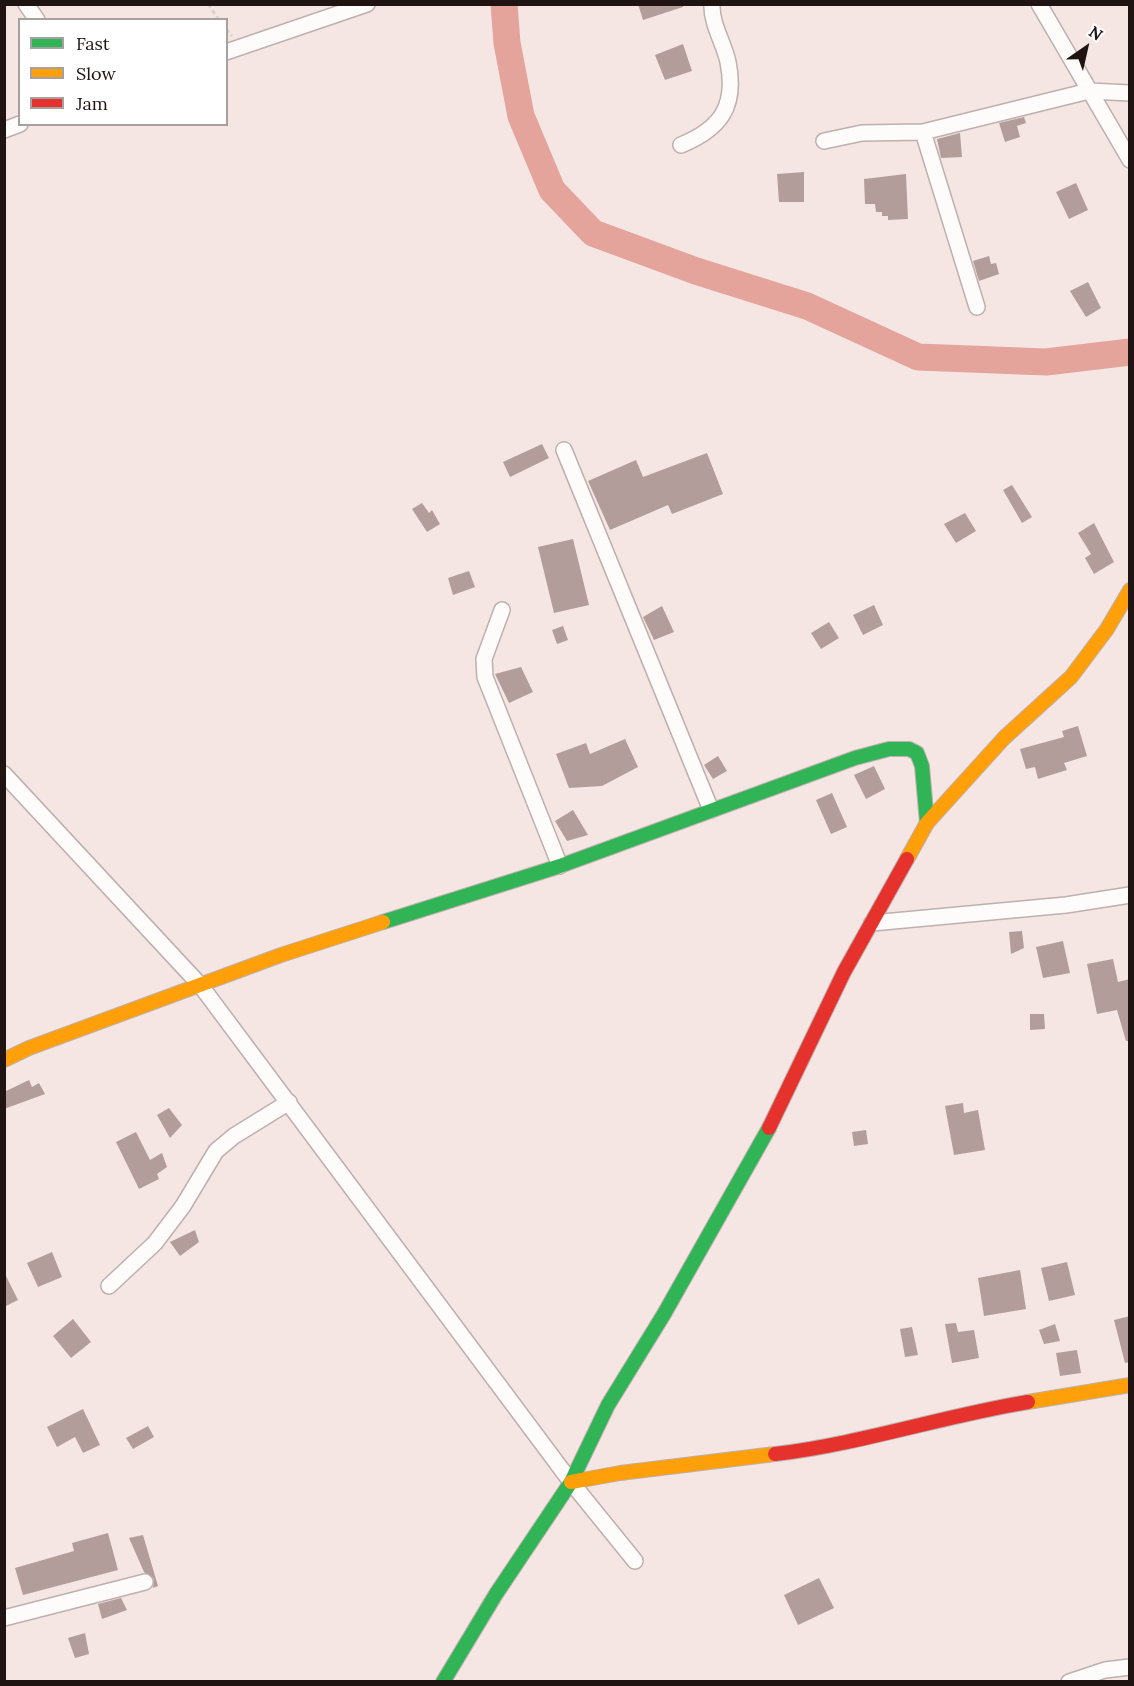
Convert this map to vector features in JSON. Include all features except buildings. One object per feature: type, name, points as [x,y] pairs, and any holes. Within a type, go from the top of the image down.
[{"type":"street","points":[[26,4],[36,18]]},
{"type":"street","points":[[228,51],[367,4]]},
{"type":"street","points":[[681,145],[704,135],[714,127],[727,105],[729,63],[712,14],[712,4]]},
{"type":"street","points":[[1038,4],[1130,160]]},
{"type":"street","points":[[824,141],[862,133],[923,132],[1089,91],[1130,93]]},
{"type":"street","points":[[923,132],[977,307]]},
{"type":"street","points":[[564,450],[711,810]]},
{"type":"street","points":[[443,1682],[496,1594],[571,1482],[608,1405],[664,1314],[776,1115],[805,1048],[927,823],[1004,738],[1071,677],[1107,629],[1130,590]]},
{"type":"street","points":[[502,610],[484,659],[484,677],[560,866]]},
{"type":"street","points":[[4,1060],[61,1036],[281,955],[560,866],[836,764],[902,747],[912,749],[921,758],[927,823]]},
{"type":"street","points":[[4,774],[201,986],[571,1482],[636,1561]]},
{"type":"street","points":[[872,923],[1066,905],[1130,895]]},
{"type":"street","points":[[109,1286],[155,1243],[183,1206],[216,1151],[234,1136],[289,1102]]},
{"type":"street","points":[[571,1482],[620,1473],[809,1450],[970,1411],[1130,1385]]},
{"type":"street","points":[[4,1618],[145,1582]]},
{"type":"street","points":[[1069,1682],[1105,1670],[1130,1667]]},
{"type":"path","points":[[208,4],[218,18]]},
{"type":"waterway","points":[[504,4],[507,43],[521,116],[552,190],[593,233],[696,271],[807,306],[918,357],[1046,362],[1130,352]]},
{"type":"traffic: fast","points":[[383,922],[560,866],[855,758],[889,749],[909,749],[917,753],[922,766],[927,823]]},
{"type":"traffic: fast","points":[[443,1682],[496,1594],[571,1482],[608,1405],[664,1314],[769,1128]]},
{"type":"traffic: slow","points":[[907,859],[927,823],[1004,738],[1071,677],[1107,629],[1130,590]]},
{"type":"traffic: slow","points":[[4,1060],[29,1048],[281,955],[383,922]]},
{"type":"traffic: slow","points":[[1028,1402],[1130,1385]]},
{"type":"traffic: slow","points":[[571,1482],[620,1473],[775,1454]]},
{"type":"traffic: jam","points":[[769,1128],[844,972],[907,859]]},
{"type":"traffic: jam","points":[[775,1454],[838,1444],[1028,1402]]}]
